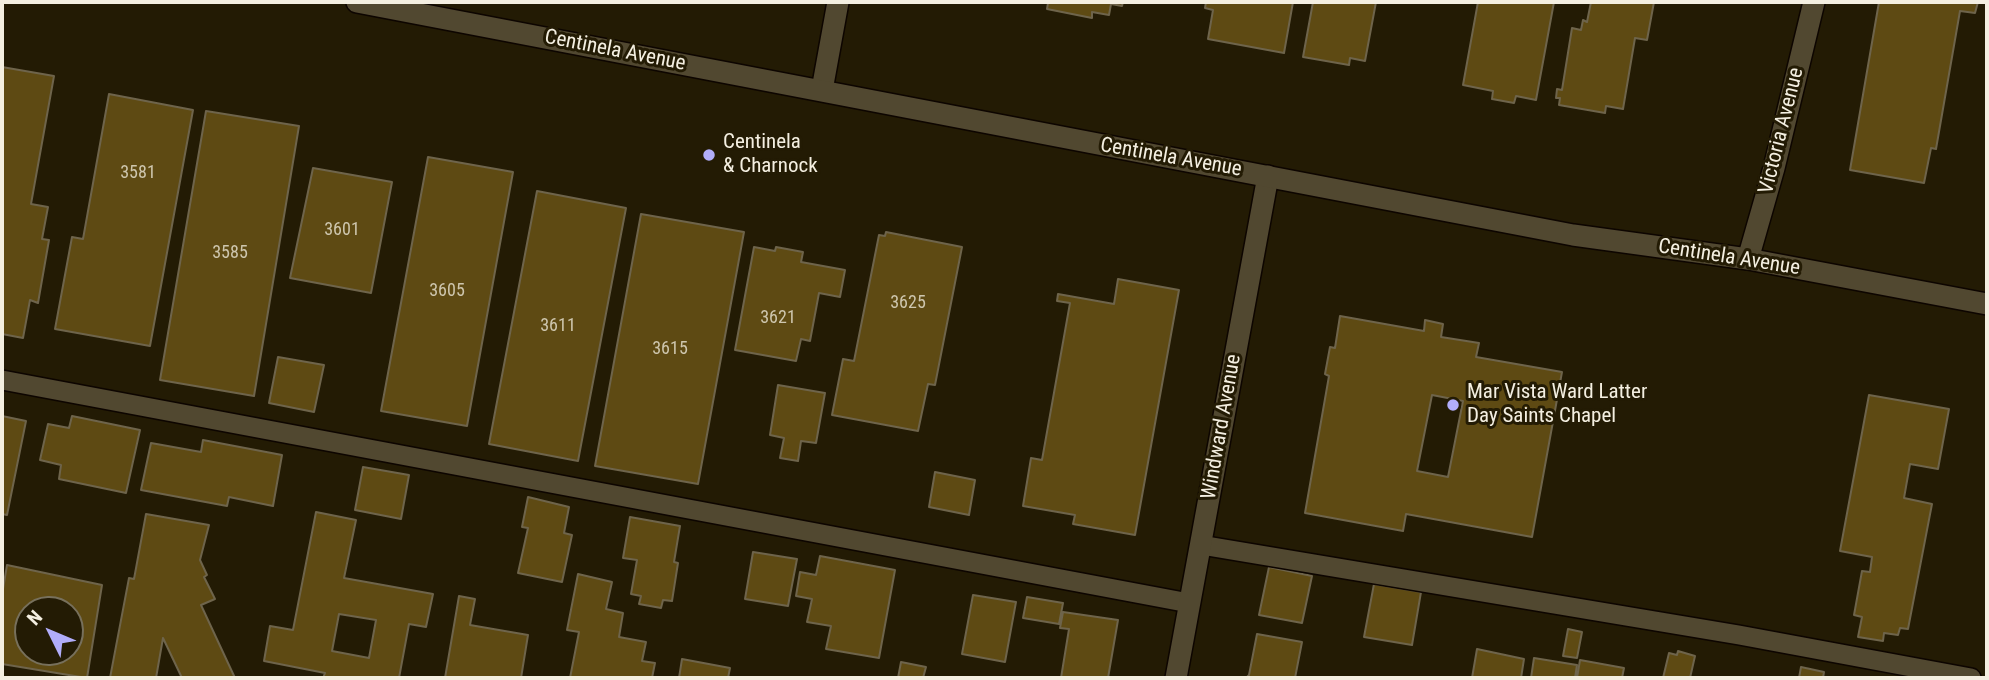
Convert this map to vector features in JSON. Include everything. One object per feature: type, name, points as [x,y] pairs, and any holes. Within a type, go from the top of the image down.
[{"type":"main road","name":"Centinela Avenue","points":[[357,2],[1573,235],[1748,259],[1987,304]]},
{"type":"main road","points":[[822,90],[838,2]]},
{"type":"main road","name":"Victoria Avenue","points":[[1748,259],[1774,168],[1814,2]]},
{"type":"main road","name":"Windward Avenue","points":[[1176,678],[1268,176]]},
{"type":"lane","points":[[2,380],[1189,603]]},
{"type":"lane","points":[[1201,545],[1740,635],[1971,678]]},
{"type":"building","points":[[1043,2],[1123,2],[1122,6],[1111,4],[1109,15],[1092,12],[1092,18],[1047,9],[1048,3]]},
{"type":"building","points":[[1206,2],[1293,2],[1284,53],[1208,39],[1213,10],[1205,8]]},
{"type":"building","points":[[1313,2],[1376,2],[1365,61],[1350,58],[1349,65],[1303,57]]},
{"type":"building","points":[[1478,2],[1554,2],[1536,100],[1516,96],[1514,103],[1492,99],[1493,91],[1463,85]]},
{"type":"building","points":[[1591,2],[1654,2],[1647,40],[1635,38],[1623,109],[1606,106],[1605,113],[1559,105],[1560,98],[1556,98],[1557,89],[1562,90],[1572,28],[1581,30],[1583,20],[1587,22]]},
{"type":"building","points":[[1879,2],[1978,2],[1975,13],[1960,11],[1936,149],[1931,148],[1924,183],[1850,170]]},
{"type":"building","points":[[2,67],[54,76],[31,204],[48,207],[42,239],[49,240],[38,303],[30,300],[23,338],[2,334]]},
{"type":"building","points":[[109,94],[193,110],[150,346],[55,329],[72,237],[83,239]]},
{"type":"building","points":[[206,111],[299,126],[254,396],[160,380]]},
{"type":"building","points":[[428,157],[513,172],[467,426],[381,411]]},
{"type":"building","points":[[313,168],[392,182],[371,293],[290,278]]},
{"type":"building","points":[[537,191],[626,208],[578,461],[489,444]]},
{"type":"building","points":[[641,214],[744,232],[698,484],[595,466]]},
{"type":"building","points":[[886,232],[962,247],[935,385],[928,384],[918,431],[832,415],[843,359],[854,361],[879,235],[885,236]]},
{"type":"building","points":[[754,247],[775,251],[776,247],[803,252],[801,262],[845,270],[840,297],[819,293],[810,341],[801,339],[796,361],[735,350]]},
{"type":"building","points":[[1118,279],[1179,290],[1135,535],[1073,524],[1075,515],[1023,506],[1031,458],[1042,460],[1070,303],[1057,301],[1058,294],[1114,304]]},
{"type":"building","points":[[1340,316],[1424,331],[1425,320],[1443,324],[1441,337],[1479,343],[1476,357],[1562,372],[1532,537],[1406,514],[1403,531],[1305,513],[1329,376],[1325,374],[1330,347],[1335,348]],"holes":[[[1432,395],[1463,401],[1448,477],[1417,471]]]},
{"type":"building","points":[[278,357],[324,365],[314,412],[269,403]]},
{"type":"building","points":[[778,385],[825,393],[816,443],[801,441],[798,461],[780,458],[784,438],[770,435]]},
{"type":"building","points":[[1869,395],[1949,409],[1938,469],[1910,464],[1904,498],[1932,504],[1908,629],[1900,628],[1898,635],[1884,633],[1883,641],[1858,637],[1862,617],[1854,615],[1862,571],[1870,572],[1872,557],[1840,551]]},
{"type":"building","points":[[2,416],[26,421],[7,515],[2,514]]},
{"type":"building","points":[[72,416],[140,430],[126,493],[59,479],[61,465],[40,460],[48,424],[69,428]]},
{"type":"building","points":[[203,440],[282,455],[273,506],[229,497],[227,506],[141,490],[151,443],[201,452]]},
{"type":"building","points":[[363,467],[409,475],[401,519],[355,510]]},
{"type":"building","points":[[935,472],[975,480],[969,515],[929,507]]},
{"type":"building","points":[[528,497],[569,507],[564,533],[572,535],[562,582],[518,573],[528,528],[522,527]]},
{"type":"building","points":[[316,512],[356,520],[344,578],[433,594],[426,627],[409,624],[399,678],[323,678],[325,673],[264,661],[270,626],[293,630]],"holes":[[[339,614],[376,620],[369,658],[332,651]]]},
{"type":"building","points":[[146,514],[209,525],[200,560],[207,575],[204,577],[215,599],[201,605],[235,678],[182,678],[163,638],[156,678],[110,678],[129,578],[134,579]]},
{"type":"building","points":[[630,517],[680,526],[674,562],[678,563],[672,601],[663,600],[661,608],[639,604],[641,596],[631,594],[637,560],[623,558]]},
{"type":"building","points":[[753,552],[797,559],[788,606],[745,599]]},
{"type":"building","points":[[820,556],[895,570],[879,658],[826,649],[831,626],[807,622],[812,599],[796,596],[800,572],[816,575]]},
{"type":"building","points":[[7,565],[102,585],[87,678],[14,666],[84,666],[84,596],[14,596],[14,666],[2,664],[2,595]]},
{"type":"building","points":[[1269,567],[1312,576],[1302,623],[1259,615]]},
{"type":"building","points":[[578,574],[612,582],[606,609],[623,613],[619,637],[646,642],[642,661],[655,663],[652,678],[570,678],[579,632],[567,630]]},
{"type":"building","points":[[1374,584],[1421,592],[1412,645],[1364,637]]},
{"type":"building","points":[[973,595],[1016,602],[1005,662],[962,654]]},
{"type":"building","points":[[459,596],[475,599],[470,625],[528,635],[521,678],[445,678]]},
{"type":"building","points":[[1027,597],[1063,603],[1059,624],[1023,618]]},
{"type":"building","points":[[1063,612],[1118,620],[1108,678],[1061,678],[1069,629],[1060,628]]},
{"type":"building","points":[[1568,629],[1582,632],[1577,658],[1563,656]]},
{"type":"building","points":[[1257,634],[1302,642],[1295,678],[1246,678],[1249,675]]},
{"type":"building","points":[[1477,649],[1524,659],[1521,678],[1472,678]]},
{"type":"building","points":[[1678,651],[1695,656],[1690,678],[1663,678],[1669,653],[1677,655]]},
{"type":"building","points":[[1534,658],[1577,665],[1575,678],[1531,678]]},
{"type":"building","points":[[682,659],[730,668],[728,678],[679,678]]},
{"type":"building","points":[[1580,660],[1624,668],[1622,678],[1577,678]]},
{"type":"building","points":[[901,662],[926,667],[923,678],[898,678]]},
{"type":"building","points":[[1801,667],[1824,672],[1823,678],[1799,678]]},
{"type":"place","name":"Centinela & Charnock","points":[[709,155]]},
{"type":"place","name":"Mar Vista Ward Latter Day Saints Chapel","points":[[1453,405]]}]
